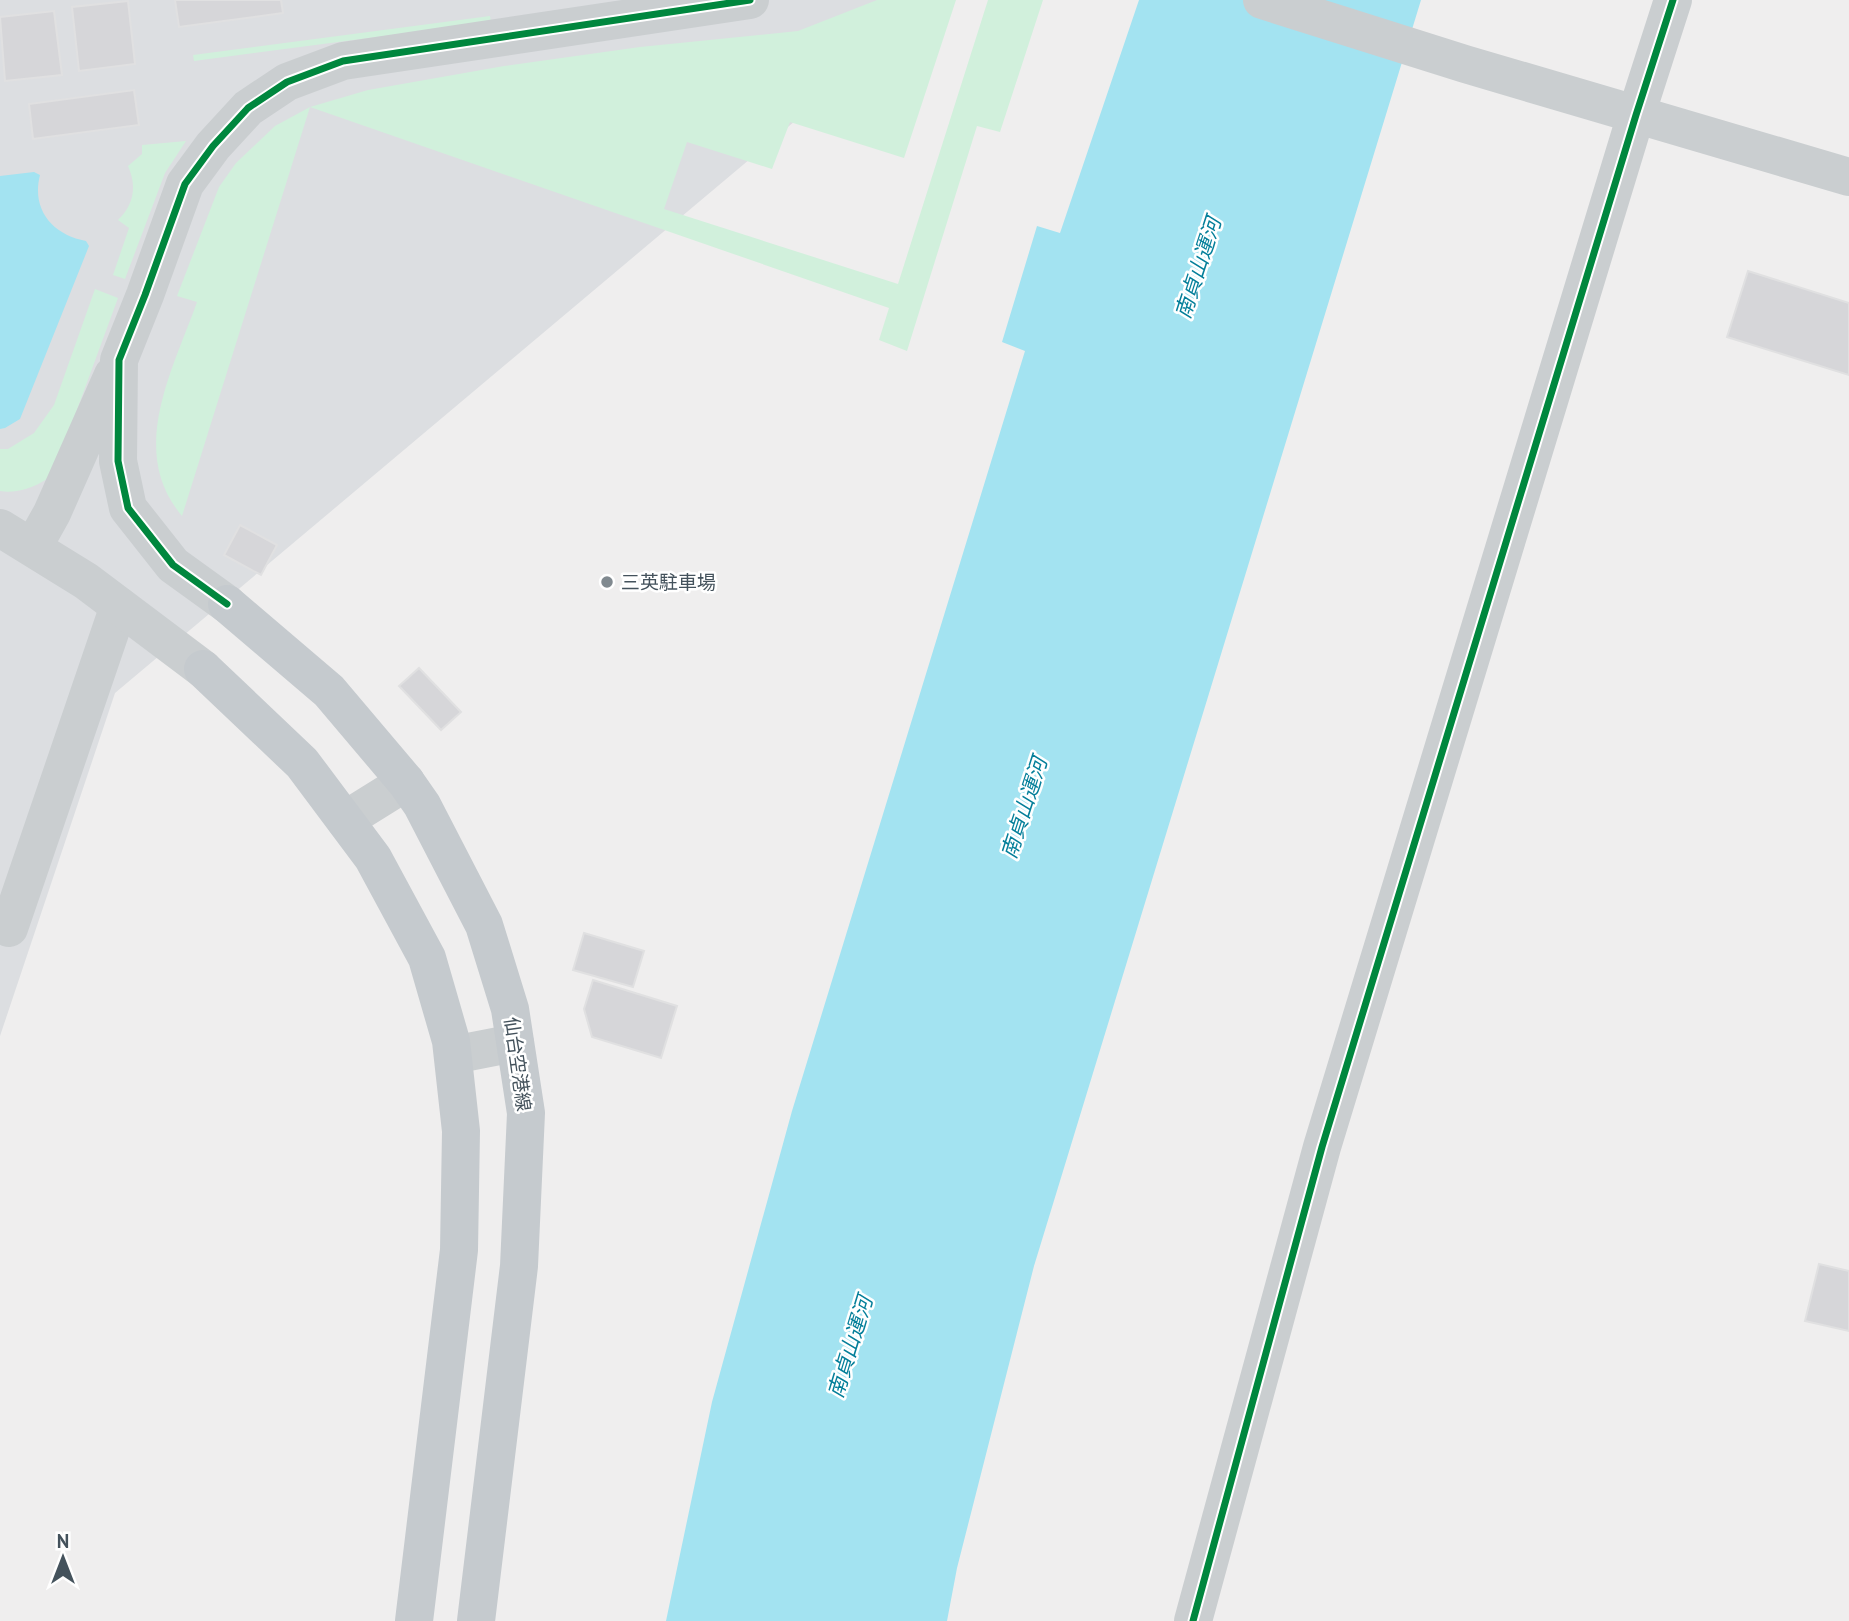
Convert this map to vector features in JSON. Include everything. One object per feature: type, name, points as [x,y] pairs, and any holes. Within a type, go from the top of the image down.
[{"type":"main road","name":"仙台空港線","points":[[226,604],[329,691],[406,782],[422,805],[484,925],[510,1009],[526,1113],[519,1266],[476,1621]]},
{"type":"main road","points":[[203,669],[302,763],[373,858],[427,958],[451,1041],[461,1131],[459,1250],[414,1621]]},
{"type":"street","points":[[33,547],[52,513],[119,360],[185,184],[213,146],[248,108],[287,82],[343,61],[750,0]]},
{"type":"street","points":[[1262,0],[1465,64],[1849,177]]},
{"type":"street","points":[[1193,1621],[1322,1147],[1673,0]]},
{"type":"street","points":[[119,360],[118,461],[128,508],[173,565],[226,604]]},
{"type":"street","points":[[0,528],[86,581],[203,669]]},
{"type":"street","points":[[9,928],[119,606]]},
{"type":"street","points":[[345,820],[406,782]]},
{"type":"street","points":[[453,1055],[515,1043]]},
{"type":"shaded area","points":[[0,0],[939,0],[115,693],[0,1036]]},
{"type":"green space","points":[[877,0],[956,0],[904,158],[790,122],[772,169],[687,142],[664,209],[898,284],[988,0],[1043,0],[1000,132],[977,126],[907,351],[879,340],[889,308],[310,107],[368,90],[504,66],[640,47],[798,31]]},
{"type":"green space","points":[[490,16],[491,22],[194,61],[193,55]]},
{"type":"green space","points":[[310,107],[182,516],[166,491],[158,465],[156,438],[167,382],[197,302],[177,296],[219,187],[236,163],[275,126]]},
{"type":"green space","points":[[186,141],[165,173],[125,279],[113,275],[129,228],[118,220],[131,202],[133,188],[128,166],[142,154],[142,145]]},
{"type":"green space","points":[[95,289],[118,298],[53,475],[28,488],[0,491],[0,449],[8,449],[34,433],[54,405]]},
{"type":"water","name":"南貞山運河","points":[[1139,0],[1421,0],[1034,1266],[957,1568],[947,1621],[666,1621],[712,1402],[792,1111],[1025,351],[1002,342],[1037,226],[1060,233]]},
{"type":"water","points":[[34,172],[40,175],[39,199],[47,219],[64,233],[86,241],[89,246],[20,419],[0,429],[0,176]]},
{"type":"building","points":[[175,0],[281,0],[283,13],[179,27]]},
{"type":"building","points":[[128,1],[135,64],[79,71],[72,7]]},
{"type":"building","points":[[54,11],[62,75],[5,81],[0,17]]},
{"type":"building","points":[[134,90],[139,125],[33,139],[29,104]]},
{"type":"building","points":[[1748,271],[1849,303],[1849,375],[1727,337]]},
{"type":"building","points":[[240,525],[277,545],[261,575],[224,555]]},
{"type":"building","points":[[419,668],[461,712],[441,730],[399,686]]},
{"type":"building","points":[[584,933],[644,951],[633,987],[573,970]]},
{"type":"building","points":[[593,980],[677,1006],[661,1058],[592,1037],[584,1009]]},
{"type":"building","points":[[1819,1264],[1849,1271],[1849,1331],[1805,1321]]},
{"type":"cycle path","points":[[227,604],[173,565],[128,508],[118,461],[119,360],[185,184],[213,146],[248,108],[287,82],[343,61],[750,0]]},
{"type":"cycle path","points":[[1193,1621],[1322,1147],[1673,0]]},
{"type":"place","name":"三英駐車場","points":[[607,582]]}]
